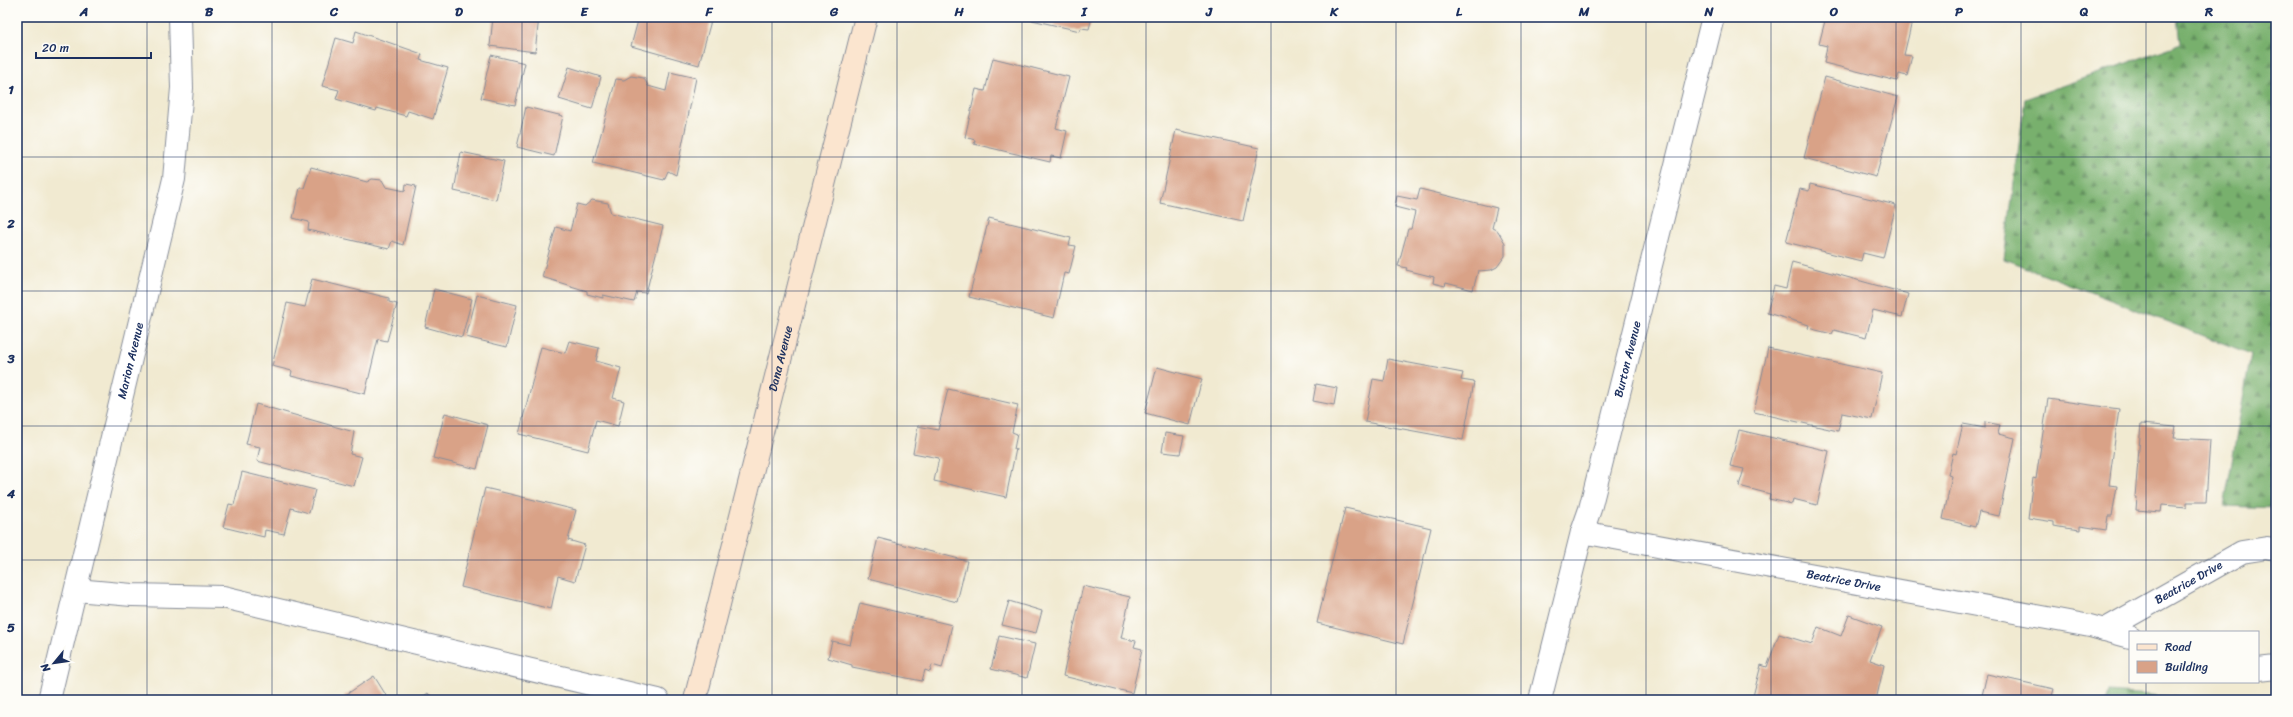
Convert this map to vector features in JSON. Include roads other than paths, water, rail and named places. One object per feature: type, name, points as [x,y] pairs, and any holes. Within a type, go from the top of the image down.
[{"type":"street","name":"Marion Avenue","points":[[49,700],[174,179],[182,88],[180,17]]},
{"type":"street","name":"Dana Avenue","points":[[695,700],[866,17]]},
{"type":"street","name":"Burton Avenue","points":[[1540,700],[1582,532],[1590,509],[1713,17]]},
{"type":"street","name":"Beatrice Drive","points":[[1582,532],[2104,630],[2129,637]]},
{"type":"street","name":"Beatrice Drive","points":[[2104,630],[2242,552],[2267,548],[2276,550]]},
{"type":"street","points":[[76,590],[132,595],[223,597],[658,700]]},
{"type":"street","points":[[2259,669],[2276,667]]}]
